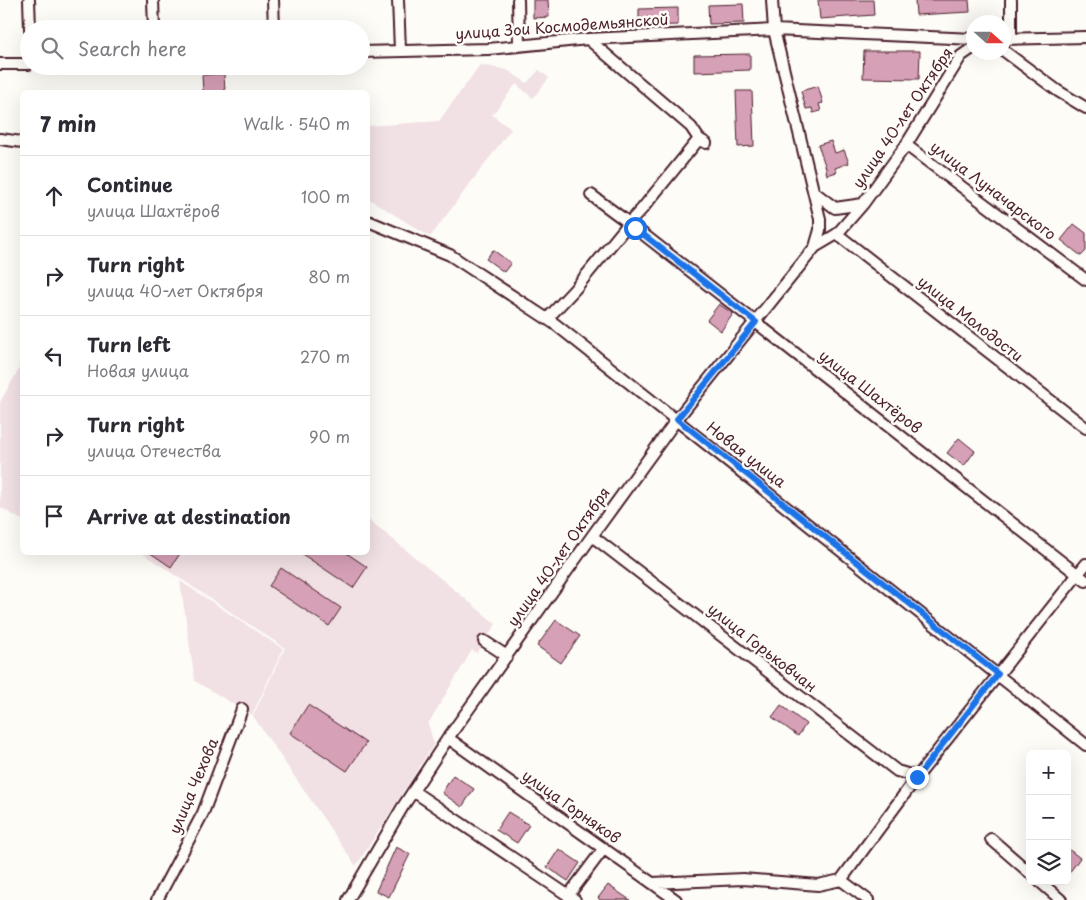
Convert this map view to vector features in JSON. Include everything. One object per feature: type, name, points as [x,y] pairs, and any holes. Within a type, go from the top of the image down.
[{"type":"street","points":[[29,0],[30,20]]},
{"type":"street","points":[[153,0],[154,20]]},
{"type":"street","points":[[273,0],[274,20]]},
{"type":"street","points":[[398,0],[400,50]]},
{"type":"street","points":[[518,0],[520,44]]},
{"type":"street","name":"улица 40-лет Октября","points":[[772,0],[774,30],[820,219],[820,230],[815,247]]},
{"type":"street","points":[[1010,15],[1011,0]]},
{"type":"street","name":"улица Зои Космодемьянской","points":[[370,52],[488,48],[588,39],[774,30],[966,39]]},
{"type":"street","points":[[1011,39],[1086,36]]},
{"type":"street","points":[[547,319],[632,225],[703,141],[691,127],[588,39]]},
{"type":"street","name":"улица 40-лет Октября","points":[[348,900],[448,738],[677,419],[815,247],[836,234],[863,204],[906,145],[961,56],[966,53]]},
{"type":"street","points":[[1011,57],[1058,91],[1086,108]]},
{"type":"street","points":[[0,64],[20,64]]},
{"type":"street","points":[[0,139],[20,142]]},
{"type":"street","name":"улица Луначарского","points":[[906,145],[1086,280]]},
{"type":"street","points":[[814,192],[835,208],[863,204]]},
{"type":"street","name":"улица Шахтёров","points":[[590,195],[632,225],[1086,581]]},
{"type":"street","name":"Новая улица","points":[[370,222],[450,255],[547,319],[677,419],[1086,745]]},
{"type":"street","name":"улица Молодости","points":[[836,234],[1086,428]]},
{"type":"street","name":"улица Горьковчан","points":[[592,536],[897,771],[917,777]]},
{"type":"street","points":[[652,882],[743,879],[818,884],[841,880],[917,777],[1086,564]]},
{"type":"street","points":[[484,642],[507,656]]},
{"type":"street","name":"улица Чехова","points":[[157,900],[203,813],[242,710]]},
{"type":"street","name":"улица Горняков","points":[[448,738],[676,900]]},
{"type":"street","points":[[414,791],[572,898],[604,848]]},
{"type":"street","points":[[992,839],[1026,869]]},
{"type":"street","points":[[841,880],[868,900]]},
{"type":"street","points":[[1044,885],[1061,900]]},
{"type":"shaded area","points":[[480,65],[507,70],[527,83],[539,70],[549,78],[533,98],[516,84],[492,115],[511,129],[430,237],[370,199],[370,126],[439,121]]},
{"type":"shaded area","points":[[20,367],[20,519],[0,507],[0,402]]},
{"type":"shaded area","points":[[370,521],[496,624],[477,653],[472,650],[428,724],[434,744],[356,866],[253,716],[285,648],[145,555],[370,555]]},
{"type":"shaded area","points":[[180,581],[283,649],[252,715],[195,681]]},
{"type":"building","points":[[533,0],[548,0],[549,17],[533,18]]},
{"type":"building","points":[[818,0],[873,0],[874,15],[820,19]]},
{"type":"building","points":[[915,0],[969,0],[970,12],[916,15]]},
{"type":"building","points":[[743,4],[744,23],[709,24],[708,5]]},
{"type":"building","points":[[678,8],[678,25],[639,26],[639,9]]},
{"type":"building","points":[[864,51],[920,51],[919,79],[863,78]]},
{"type":"building","points":[[750,54],[750,70],[694,72],[694,55]]},
{"type":"building","points":[[202,75],[224,75],[225,90],[203,90]]},
{"type":"building","points":[[818,86],[823,103],[819,104],[821,111],[813,113],[812,108],[806,109],[801,91]]},
{"type":"building","points":[[736,91],[752,91],[754,146],[738,147]]},
{"type":"building","points":[[831,141],[835,153],[844,150],[849,163],[835,168],[837,172],[827,175],[818,145]]},
{"type":"building","points":[[1074,224],[1086,233],[1086,251],[1081,256],[1061,240]]},
{"type":"building","points":[[493,250],[511,263],[504,272],[486,259]]},
{"type":"building","points":[[719,304],[733,314],[721,331],[707,320]]},
{"type":"building","points":[[959,438],[975,451],[964,466],[947,453]]},
{"type":"building","points":[[153,555],[179,555],[171,567]]},
{"type":"building","points":[[304,555],[349,555],[367,567],[353,588]]},
{"type":"building","points":[[281,568],[341,608],[329,626],[269,586]]},
{"type":"building","points":[[556,620],[580,636],[561,663],[537,646]]},
{"type":"building","points":[[308,705],[366,743],[347,771],[290,733]]},
{"type":"building","points":[[781,705],[806,724],[798,736],[772,717]]},
{"type":"building","points":[[453,775],[474,789],[462,807],[442,793]]},
{"type":"building","points":[[508,812],[529,825],[517,843],[496,830]]},
{"type":"building","points":[[396,847],[410,854],[389,897],[376,891]]},
{"type":"building","points":[[559,849],[580,863],[568,881],[547,867]]},
{"type":"building","points":[[1071,851],[1080,858],[1071,870]]},
{"type":"building","points":[[608,885],[630,900],[600,900],[598,898]]},
{"type":"route","points":[[635,228],[756,322],[677,419],[998,674],[917,777]]}]
